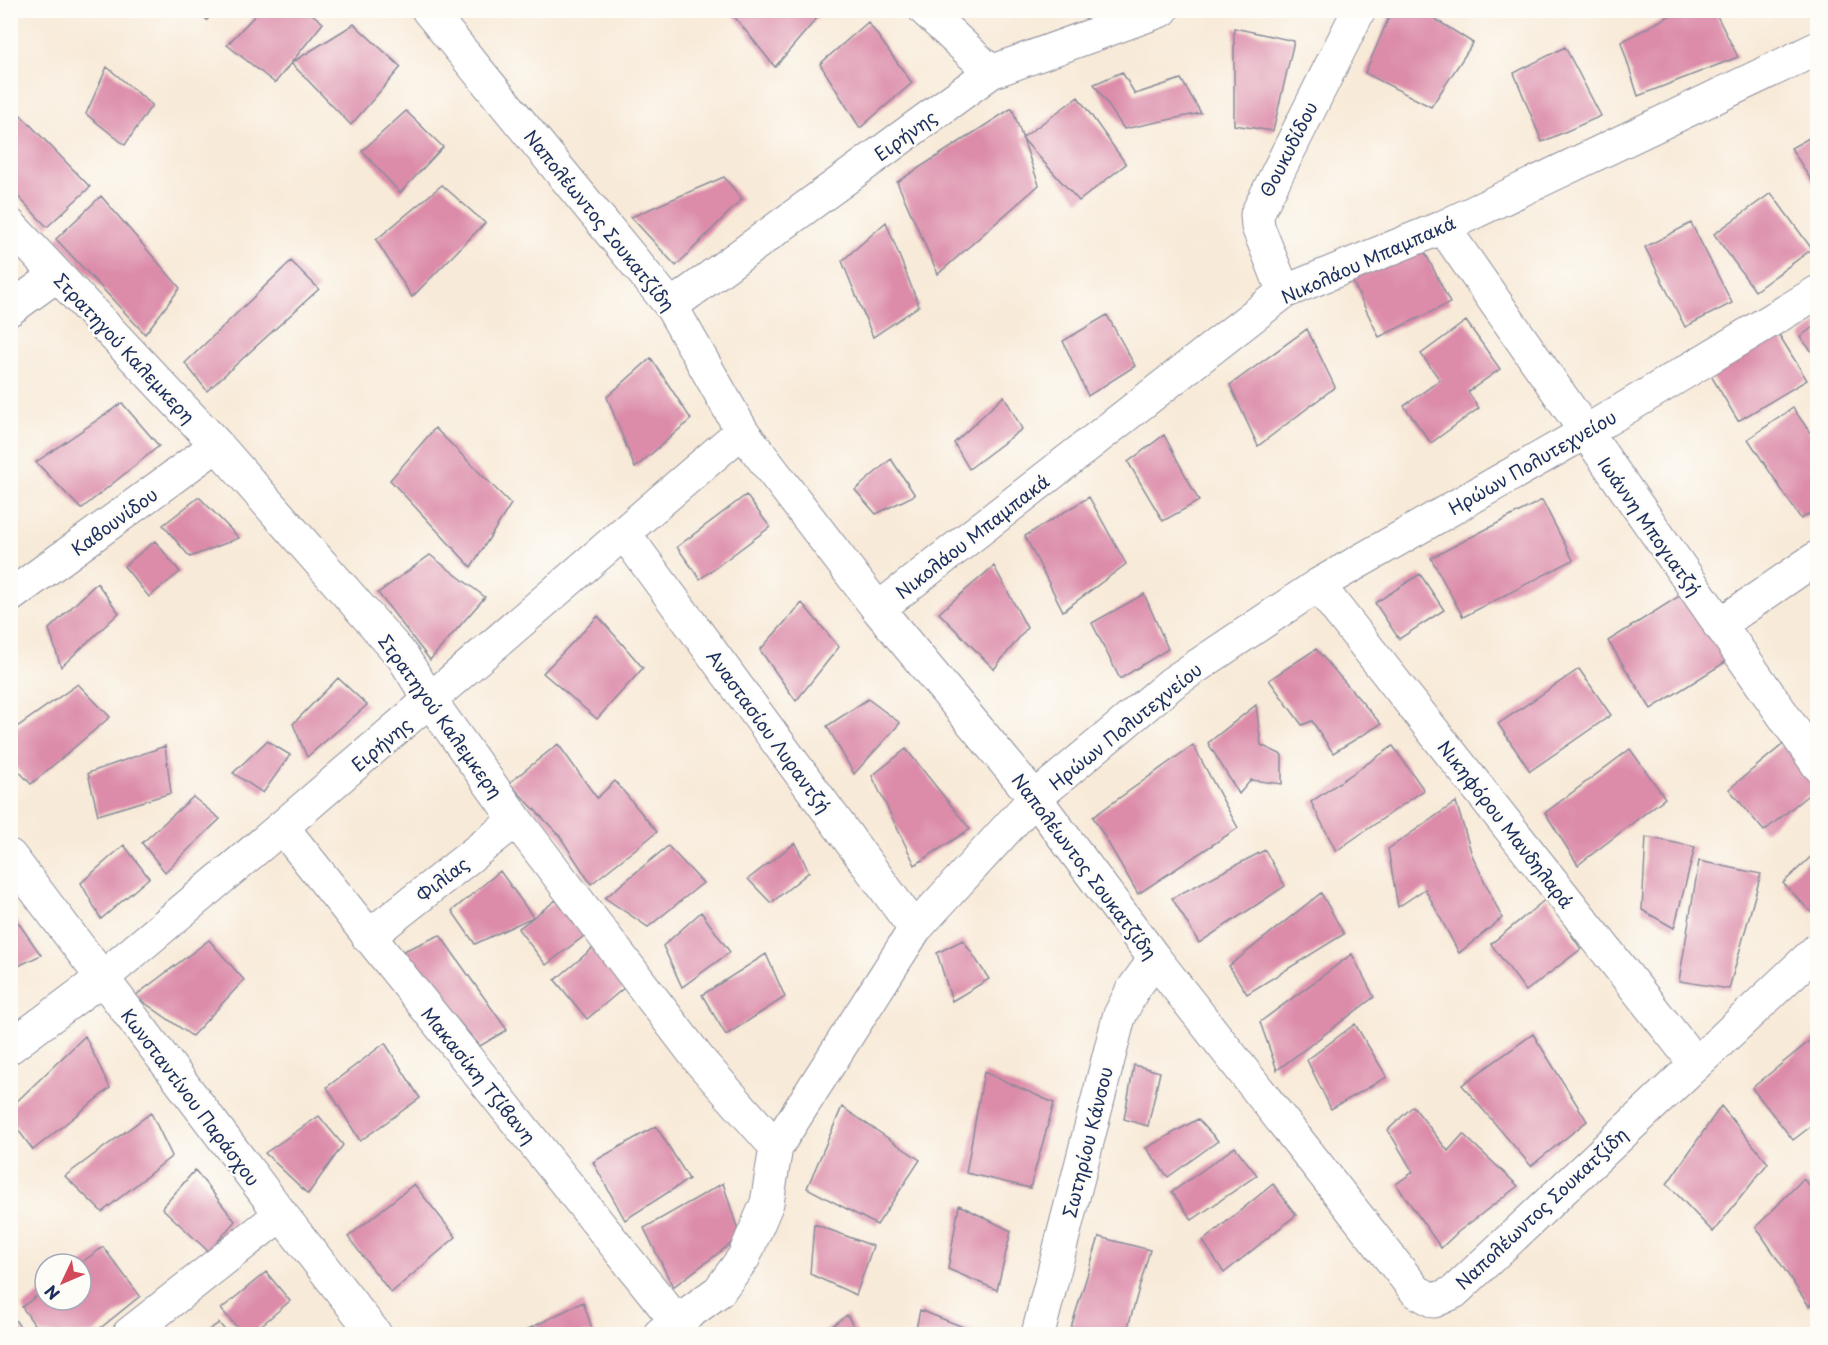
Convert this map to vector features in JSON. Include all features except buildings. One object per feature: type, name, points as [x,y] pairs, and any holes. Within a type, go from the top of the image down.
[{"type":"street","name":"Ναπολέωντος Σουκατζίδη","points":[[428,10],[671,306],[742,431],[878,609],[1035,798],[1155,959],[1416,1291],[1434,1302],[1454,1292],[1818,949]]},
{"type":"street","points":[[925,10],[992,72]]},
{"type":"street","name":"Ειρήνης","points":[[671,306],[992,72],[1162,10]]},
{"type":"street","name":"Θουκυδίδου","points":[[1284,292],[1258,227],[1257,214],[1359,10]]},
{"type":"street","name":"Νικολάου Μπαμπακά","points":[[878,609],[1284,292],[1443,227],[1818,48]]},
{"type":"street","name":"Στρατηγού Καλεμκερη","points":[[10,225],[216,445],[403,657],[431,702],[516,820],[700,1061],[776,1147]]},
{"type":"street","name":"Ιωάννη Μπογιατζή","points":[[1443,227],[1584,433],[1818,765]]},
{"type":"street","points":[[10,309],[57,275]]},
{"type":"street","name":"Ηρώων Πολυτεχνείου","points":[[669,1328],[719,1291],[744,1257],[767,1203],[776,1147],[915,929],[1035,798],[1173,683],[1318,585],[1584,433],[1818,292]]},
{"type":"street","name":"Ειρήνης","points":[[10,1047],[101,979],[431,702],[742,431]]},
{"type":"street","name":"Καβουνίδου","points":[[10,596],[216,445]]},
{"type":"street","name":"Αναστασίου Λυραντζή","points":[[624,533],[915,929]]},
{"type":"street","points":[[1719,625],[1818,557]]},
{"type":"street","name":"Νικηφόρου Μανδηλαρά","points":[[1318,585],[1695,1063]]},
{"type":"street","name":"Φιλίας","points":[[368,938],[516,820]]},
{"type":"street","name":"Μακασίκη Τζίβανη","points":[[282,827],[669,1328]]},
{"type":"street","name":"Κωνσταντίνου Παράσχου","points":[[10,856],[101,979],[375,1335]]},
{"type":"street","name":"Σωτηρίου Κάνσου","points":[[1038,1335],[1119,1017],[1132,991],[1155,959]]},
{"type":"street","points":[[129,1335],[281,1214]]}]
